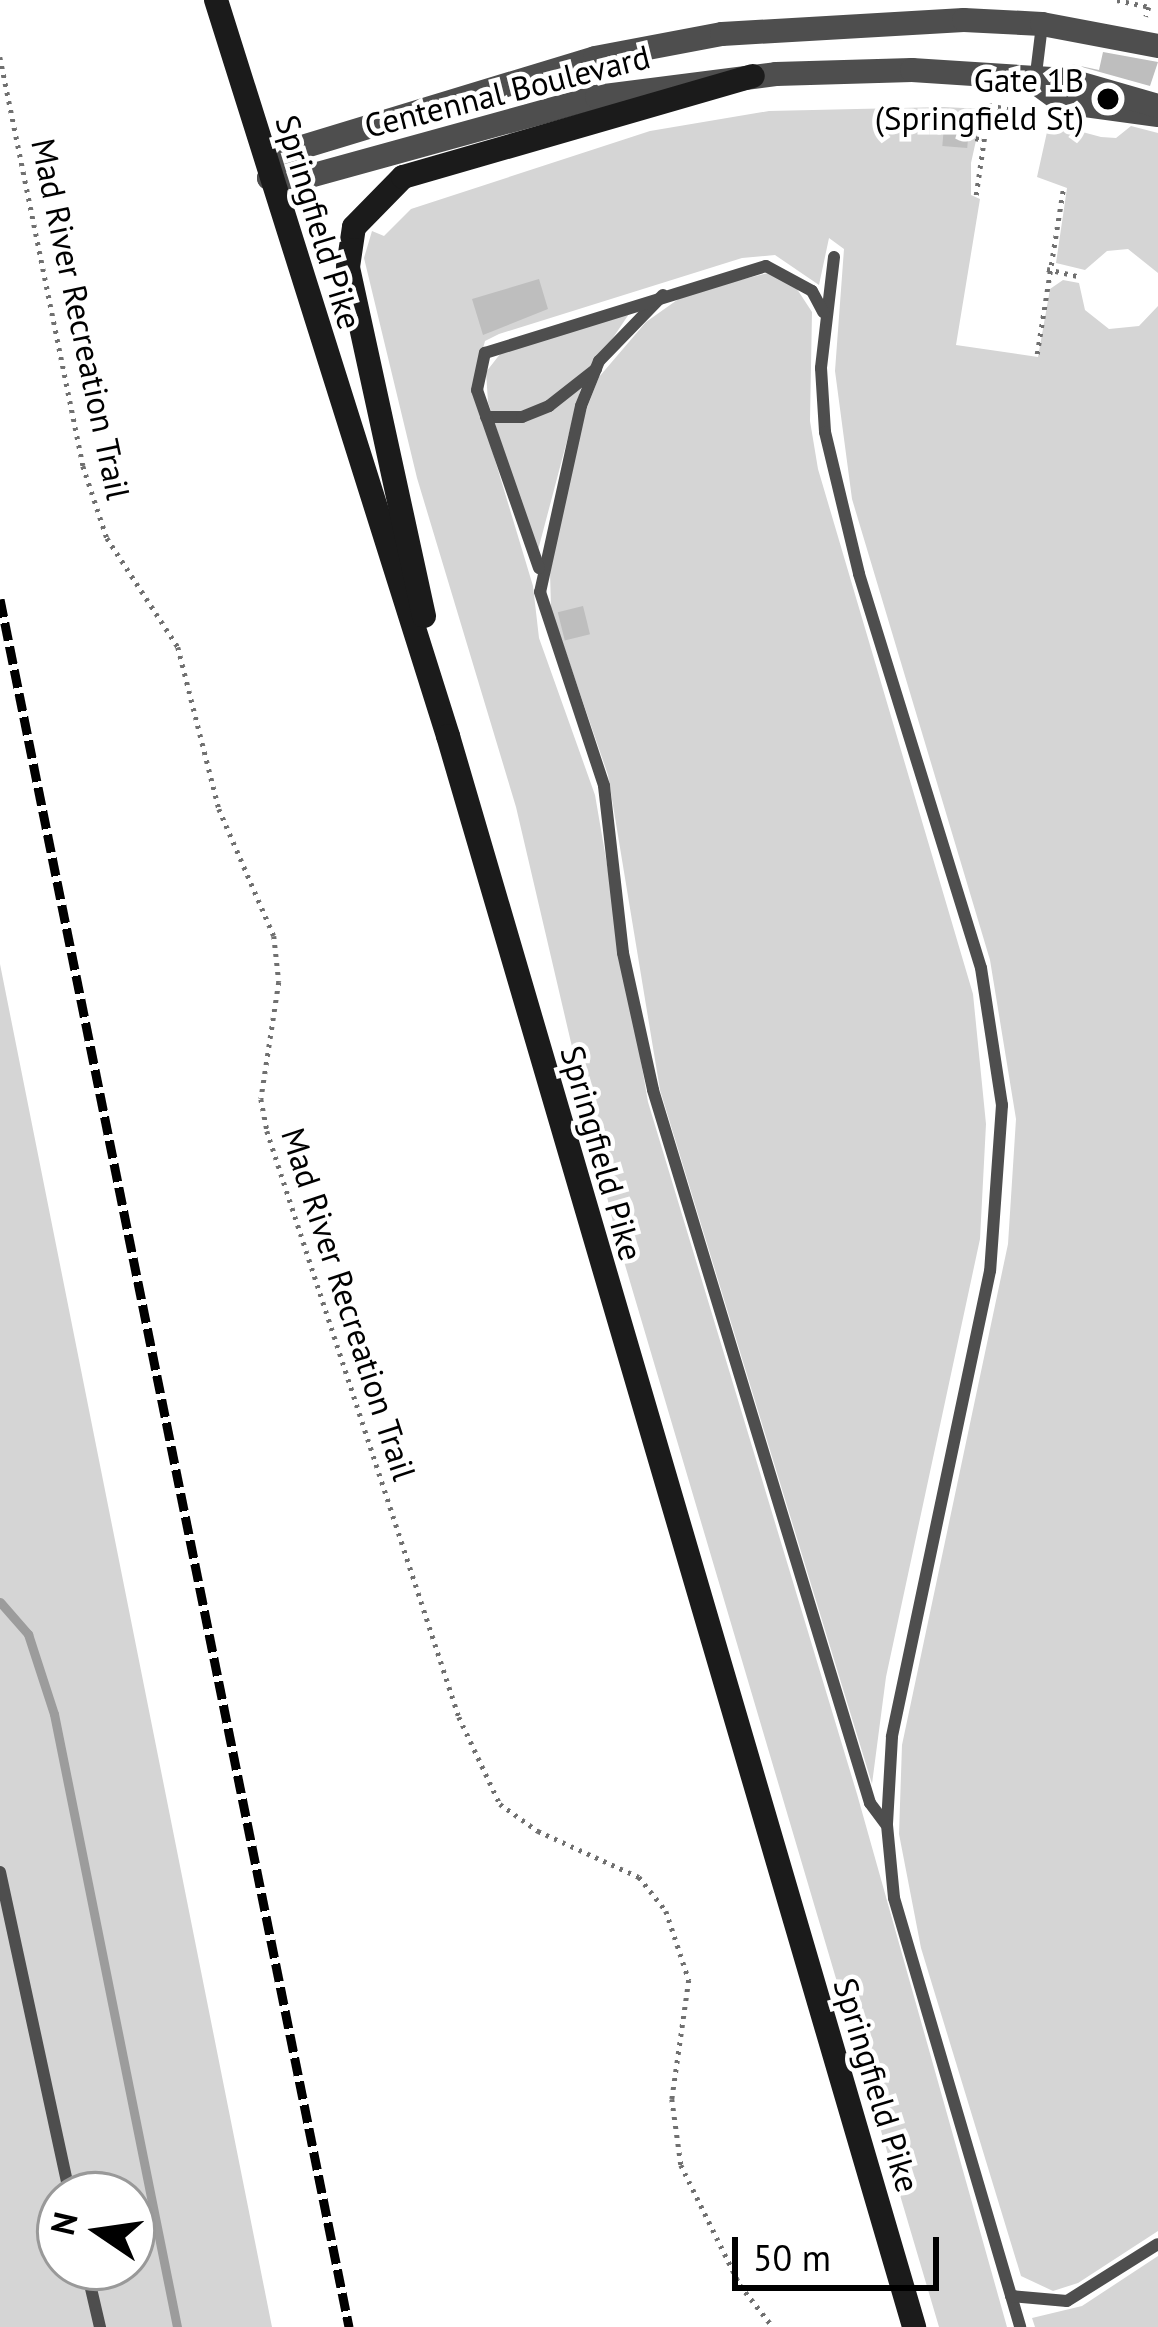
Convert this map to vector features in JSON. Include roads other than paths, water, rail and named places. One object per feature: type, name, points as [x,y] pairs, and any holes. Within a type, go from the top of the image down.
[{"type":"main road","name":"Springfield Pike","points":[[216,0],[448,736],[914,2327]]},
{"type":"main road","points":[[448,736],[349,267],[354,227],[403,177],[753,76]]},
{"type":"street","name":"Centennal Boulevard","points":[[269,178],[299,148],[666,43],[892,20],[1042,24],[1158,46]]},
{"type":"street","name":"Centennal Boulevard","points":[[269,178],[310,176],[597,97],[753,76],[912,70],[1034,82],[1064,102],[1158,110]]},
{"type":"lane","points":[[1034,82],[1042,24]]},
{"type":"lane","points":[[834,257],[824,314],[825,432],[860,574],[981,968],[1002,1105],[990,1271],[892,1737],[886,1825],[894,1898],[1020,2327]]},
{"type":"lane","points":[[824,314],[812,291],[766,266],[485,352],[477,390],[542,574],[548,631],[604,786],[623,953],[652,1090],[870,1803],[886,1825]]},
{"type":"lane","points":[[486,417],[522,417],[549,406],[596,369],[663,295]]},
{"type":"lane","points":[[542,574],[596,369]]},
{"type":"lane","points":[[0,1872],[65,2171]]},
{"type":"lane","points":[[1011,2296],[1067,2301],[1158,2244]]},
{"type":"lane","points":[[92,2291],[100,2327]]},
{"type":"waterway","points":[[0,1602],[28,1634],[54,1714],[177,2327]]},
{"type":"railway","points":[[0,599],[349,2327]]},
{"type":"place","name":"Gate 1B (Springfield St)","points":[[1108,99]]}]
